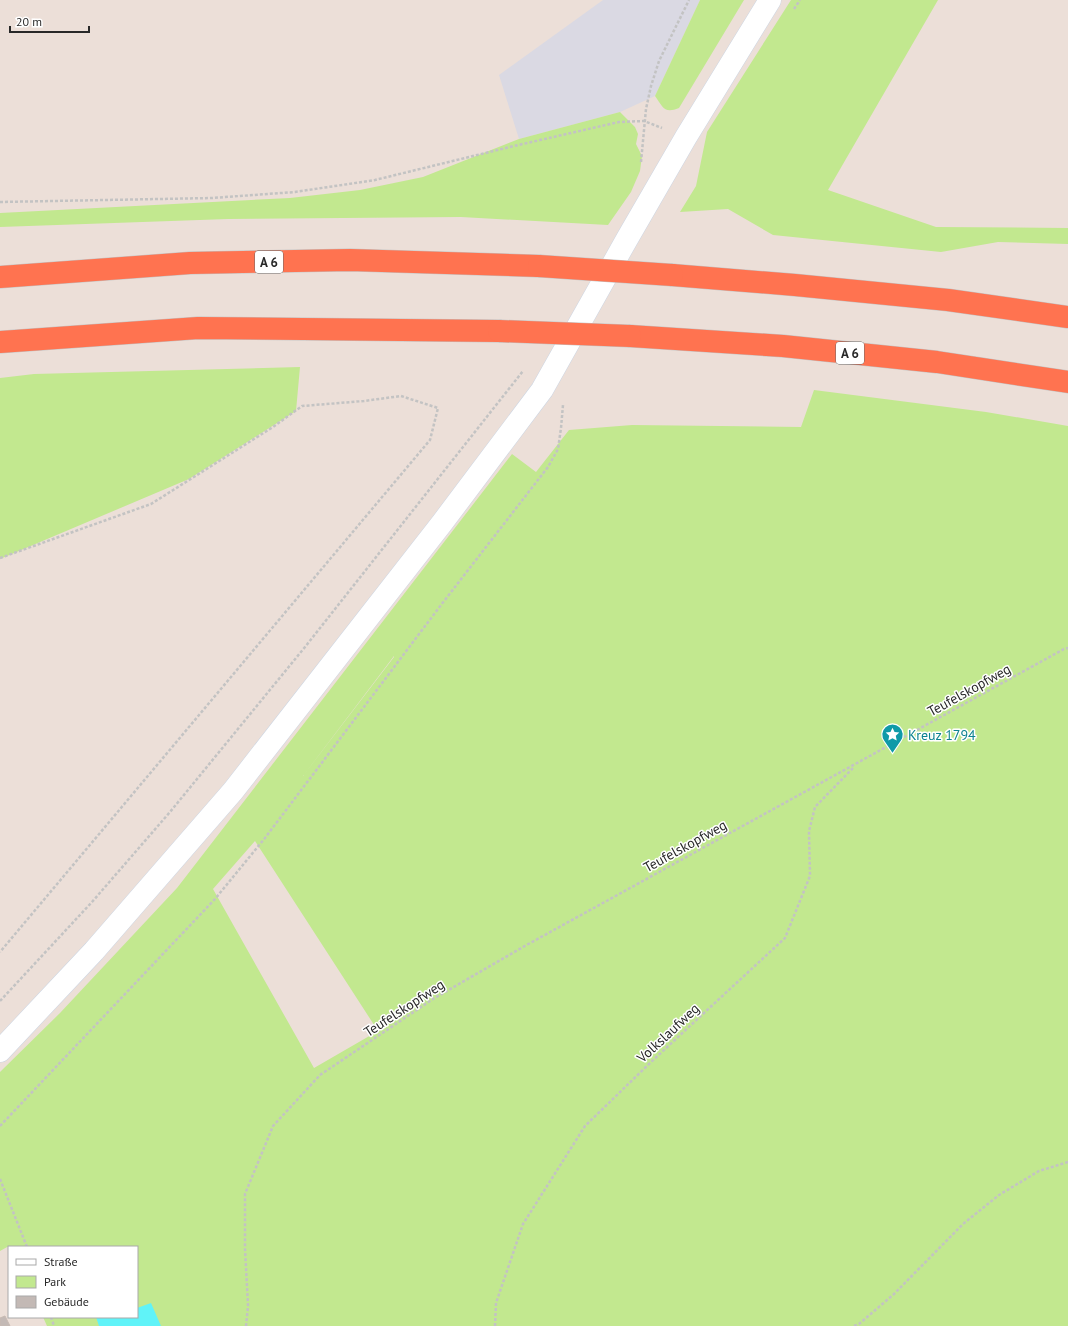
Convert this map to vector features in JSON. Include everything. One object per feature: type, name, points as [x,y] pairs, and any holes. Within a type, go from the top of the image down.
[{"type":"highway","name":"A 6","points":[[0,277],[167,265],[350,260],[539,266],[794,285],[948,300],[1068,317]]},
{"type":"highway","name":"A 6","points":[[0,342],[198,328],[499,331],[630,336],[791,346],[937,362],[1068,382]]},
{"type":"street","points":[[0,1051],[94,951],[233,792],[442,523],[542,390],[627,238],[686,137],[770,0]]},
{"type":"path","points":[[641,163],[644,121],[651,86],[659,61],[689,0]]},
{"type":"path","points":[[0,202],[212,198],[295,192],[375,180],[619,122],[644,121]]},
{"type":"path","points":[[0,1001],[92,902],[170,812],[310,641],[520,374]]},
{"type":"path","points":[[0,558],[151,504],[273,427],[302,406],[364,401],[401,396],[438,408],[430,440],[0,952]]},
{"type":"path","points":[[0,1126],[215,899],[265,838],[441,604],[548,467],[558,448],[564,401]]},
{"type":"path","name":"Teufelskopfweg","points":[[246,1326],[248,1306],[245,1249],[245,1194],[273,1126],[320,1075],[433,999],[522,947],[1068,648]]},
{"type":"path","name":"Volkslaufweg","points":[[496,1326],[496,1303],[524,1224],[585,1126],[785,938],[810,876],[809,831],[815,808],[855,765]]},
{"type":"path","points":[[854,1326],[859,1324],[894,1294],[963,1224],[999,1195],[1040,1171],[1068,1162]]},
{"type":"path","points":[[0,1179],[28,1246]]},
{"type":"shaded area","points":[[603,0],[700,0],[655,96],[620,112],[519,139],[499,75]]},
{"type":"green space","points":[[700,0],[744,0],[679,108],[667,110],[655,96]]},
{"type":"green space","points":[[791,0],[938,0],[828,190],[936,227],[1068,228],[1068,244],[998,242],[941,252],[773,235],[728,209],[680,212],[696,186],[707,132]]},
{"type":"green space","points":[[620,112],[635,127],[638,134],[636,144],[642,156],[640,171],[631,192],[608,225],[461,217],[228,219],[0,227],[0,213],[290,198],[360,190],[423,177],[519,139]]},
{"type":"green space","points":[[300,367],[296,411],[189,479],[0,559],[0,378],[34,374]]},
{"type":"green space","points":[[814,390],[986,412],[1068,426],[1068,1326],[47,1326],[43,1318],[138,1318],[138,1246],[8,1246],[0,1251],[0,1072],[60,1013],[177,888],[512,454],[536,472],[569,430],[632,425],[801,427]],"holes":[[[394,656],[394,657],[303,776]],[[255,841],[378,1031],[314,1068],[213,889]]]},
{"type":"water","points":[[151,1303],[161,1326],[99,1326],[96,1318],[138,1318],[138,1308]]},
{"type":"building","points":[[5,1316],[10,1326],[0,1326],[0,1318]]},
{"type":"place","name":"Kreuz 1794","points":[[892,754]]}]
